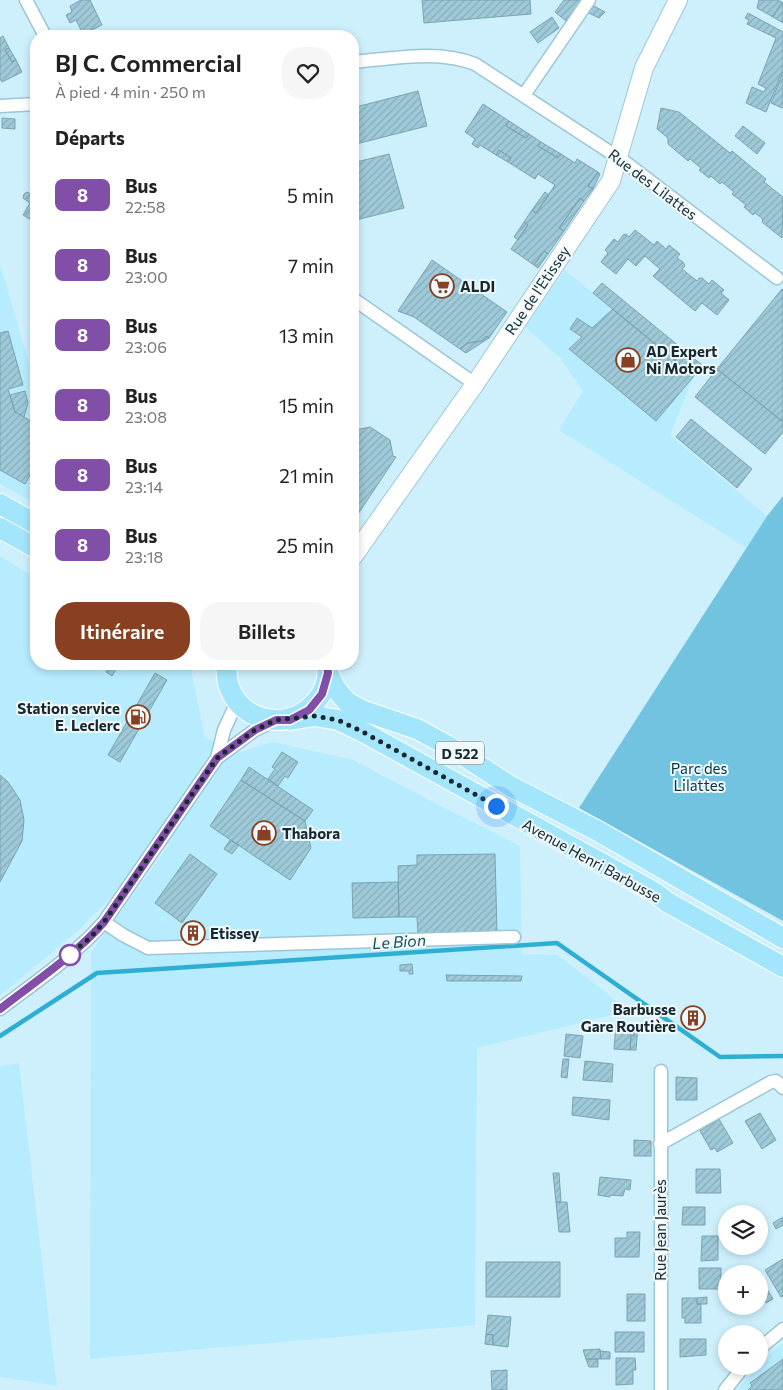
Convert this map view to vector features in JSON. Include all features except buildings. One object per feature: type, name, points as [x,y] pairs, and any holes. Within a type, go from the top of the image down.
[{"type":"main road","points":[[0,504],[30,521]]},
{"type":"main road","points":[[0,528],[30,545]]},
{"type":"main road","points":[[227,670],[229,687],[237,702],[252,714],[270,721],[283,720],[309,710],[322,694],[327,670]]},
{"type":"main road","name":"Avenue Henri Barbusse","points":[[328,670],[336,689],[347,702],[364,711],[417,729],[450,747],[512,787],[598,831],[783,938]]},
{"type":"main road","name":"Avenue Henri Barbusse","points":[[283,720],[315,716],[338,720],[363,732],[645,888],[783,967]]},
{"type":"street","points":[[26,0],[42,30]]},
{"type":"street","points":[[524,95],[589,0]]},
{"type":"street","name":"Rue de l'Etissey","points":[[359,548],[475,384],[611,181],[644,68],[678,0]]},
{"type":"street","name":"Rue des Lilattes","points":[[359,61],[432,56],[460,58],[475,64],[618,157],[781,277]]},
{"type":"street","points":[[0,106],[30,104]]},
{"type":"street","points":[[359,303],[475,384]]},
{"type":"street","points":[[217,758],[224,730],[237,702]]},
{"type":"street","points":[[0,1009],[58,966],[90,938],[104,922],[217,758],[255,730],[283,720]]},
{"type":"street","points":[[104,922],[123,935],[148,948],[514,937]]},
{"type":"street","name":"Rue Jean Jaurès","points":[[660,1390],[661,1071]]},
{"type":"street","points":[[660,1144],[771,1082],[776,1081],[783,1088]]},
{"type":"street","points":[[768,1342],[783,1329]]},
{"type":"street","points":[[724,1390],[736,1375]]},
{"type":"shaded area","points":[[0,264],[30,366],[30,501],[0,484]]},
{"type":"shaded area","points":[[565,270],[694,376],[670,435],[767,516],[746,548],[559,430],[583,391],[560,358],[525,327]]},
{"type":"shaded area","points":[[0,556],[30,574],[30,670],[191,670],[205,738],[240,752],[272,742],[354,760],[520,846],[522,954],[558,955],[629,1011],[477,1048],[475,1325],[90,1359],[91,952],[172,841],[115,893],[78,931],[0,995]]},
{"type":"shaded area","points":[[19,1063],[57,1386],[0,1377],[0,1066]]},
{"type":"shaded area","points":[[783,1343],[783,1390],[736,1390],[750,1375],[768,1375],[768,1356]]},
{"type":"green space","name":"Parc des Lilattes","points":[[783,496],[783,921],[579,808],[767,516]]},
{"type":"waterway","name":"Le Bion","points":[[0,1036],[97,973],[557,943],[720,1057],[783,1056]]},
{"type":"bus line","name":"8","points":[[0,1009],[58,966],[90,938],[104,922],[217,758],[255,730],[276,720],[290,720],[309,710],[322,694],[328,670]]},
{"type":"place","name":"ALDI","points":[[442,286]]},
{"type":"place","name":"AD Expert Ni Motors","points":[[628,360]]},
{"type":"place","name":"Station service E. Leclerc","points":[[138,717]]},
{"type":"place","name":"Thabora","points":[[264,833]]},
{"type":"place","name":"Etissey","points":[[193,933]]},
{"type":"place","name":"Barbusse Gare Routière","points":[[693,1018]]},
{"type":"route","points":[[70,955],[68,956],[90,938],[104,922],[217,758],[255,730],[276,720],[315,716],[338,720],[496,806]]}]
